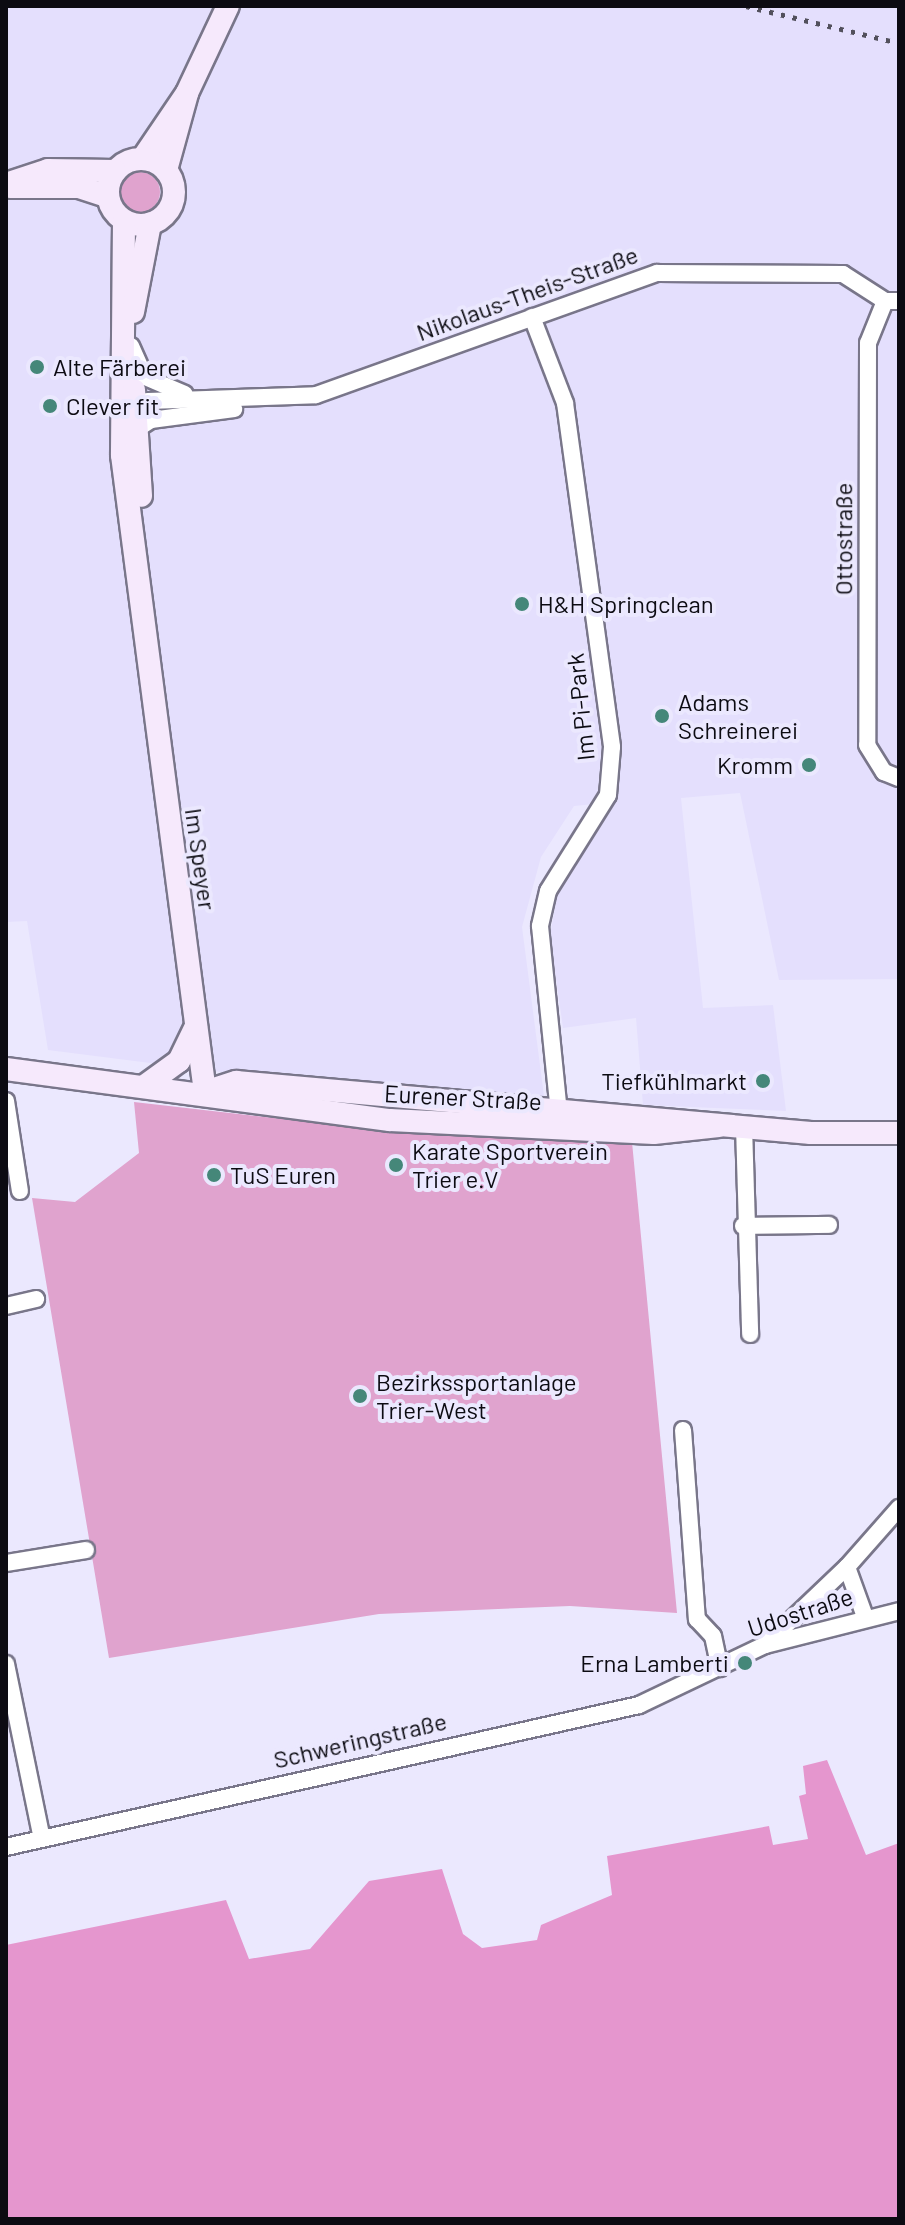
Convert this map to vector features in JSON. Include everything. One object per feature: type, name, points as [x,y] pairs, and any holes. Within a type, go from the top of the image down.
[{"type":"street","points":[[6,185],[48,170],[115,171],[143,158],[187,93],[228,6]]},
{"type":"street","points":[[6,185],[79,187],[107,196],[124,221],[150,224],[173,202],[166,170],[187,93]]},
{"type":"street","points":[[143,158],[166,170]]},
{"type":"street","points":[[107,196],[115,171]]},
{"type":"street","name":"Im Speyer","points":[[124,221],[144,632],[205,1092]]},
{"type":"street","name":"Im Speyer","points":[[132,412],[131,346],[150,224]]},
{"type":"street","name":"Nikolaus-Theis-Straße","points":[[132,412],[279,401],[316,395],[657,273],[843,274],[892,301]]},
{"type":"street","name":"Ottostraße","points":[[892,301],[868,343],[867,745],[884,772],[899,778]]},
{"type":"street","name":"Im Pi-Park","points":[[532,317],[565,403],[612,747],[608,795],[548,891],[540,926],[560,1118]]},
{"type":"street","name":"Nikolaus-Theis-Straße","points":[[131,346],[153,384],[197,400]]},
{"type":"street","name":"Nikolaus-Theis-Straße","points":[[132,412],[197,400],[279,401]]},
{"type":"street","points":[[146,1085],[188,1051],[197,1021]]},
{"type":"street","name":"Eurener Straße","points":[[6,1069],[205,1092],[236,1082],[692,1133],[719,1126],[899,1133]]},
{"type":"street","points":[[6,1101],[20,1191]]},
{"type":"street","points":[[744,1126],[743,1226],[750,1334]]},
{"type":"street","points":[[743,1226],[829,1225]]},
{"type":"street","points":[[6,1306],[36,1299]]},
{"type":"street","points":[[683,1430],[690,1621],[713,1636],[720,1668]]},
{"type":"street","points":[[765,1645],[847,1567],[899,1508]]},
{"type":"street","points":[[6,1563],[86,1550]]},
{"type":"street","points":[[847,1567],[864,1614]]},
{"type":"street","name":"Udostraße","points":[[720,1668],[765,1645],[864,1614],[899,1611]]},
{"type":"street","points":[[6,1664],[41,1835]]},
{"type":"street","name":"Schweringstraße","points":[[6,1847],[41,1835],[639,1705],[720,1668]]},
{"type":"shaded area","points":[[6,6],[899,6],[899,979],[779,980],[740,793],[681,798],[703,1008],[773,1005],[786,1111],[643,1105],[636,1018],[563,1028],[550,936],[557,896],[614,802],[574,806],[541,857],[522,927],[544,1096],[229,1073],[48,1050],[27,921],[6,922]]},
{"type":"shaded area","points":[[140,172],[154,178],[160,192],[154,206],[140,212],[126,206],[120,192],[126,178]]},
{"type":"shaded area","name":"Bezirkssportanlage Trier-West","points":[[134,1102],[413,1134],[632,1142],[677,1613],[570,1606],[379,1614],[109,1658],[32,1198],[75,1202],[139,1153]]},
{"type":"shaded area","points":[[827,1760],[866,1855],[899,1843],[899,2219],[6,2219],[6,1945],[226,1900],[249,1959],[310,1949],[369,1881],[442,1869],[463,1934],[482,1948],[537,1940],[541,1925],[612,1895],[607,1856],[769,1826],[773,1845],[808,1839],[799,1796],[806,1794],[803,1766]]},
{"type":"railway","points":[[746,6],[899,43]]},
{"type":"place","name":"Alte Färberei","points":[[37,367]]},
{"type":"place","name":"Clever fit","points":[[50,406]]},
{"type":"place","name":"H&H Springclean","points":[[522,604]]},
{"type":"place","name":"Adams Schreinerei","points":[[662,716]]},
{"type":"place","name":"Kromm","points":[[809,765]]},
{"type":"place","name":"Tiefkühlmarkt","points":[[763,1081]]},
{"type":"place","name":"Karate Sportverein Trier e.V","points":[[396,1165]]},
{"type":"place","name":"TuS Euren","points":[[214,1175]]},
{"type":"place","name":"Bezirkssportanlage Trier-West","points":[[360,1396]]},
{"type":"place","name":"Erna Lamberti","points":[[745,1663]]}]
